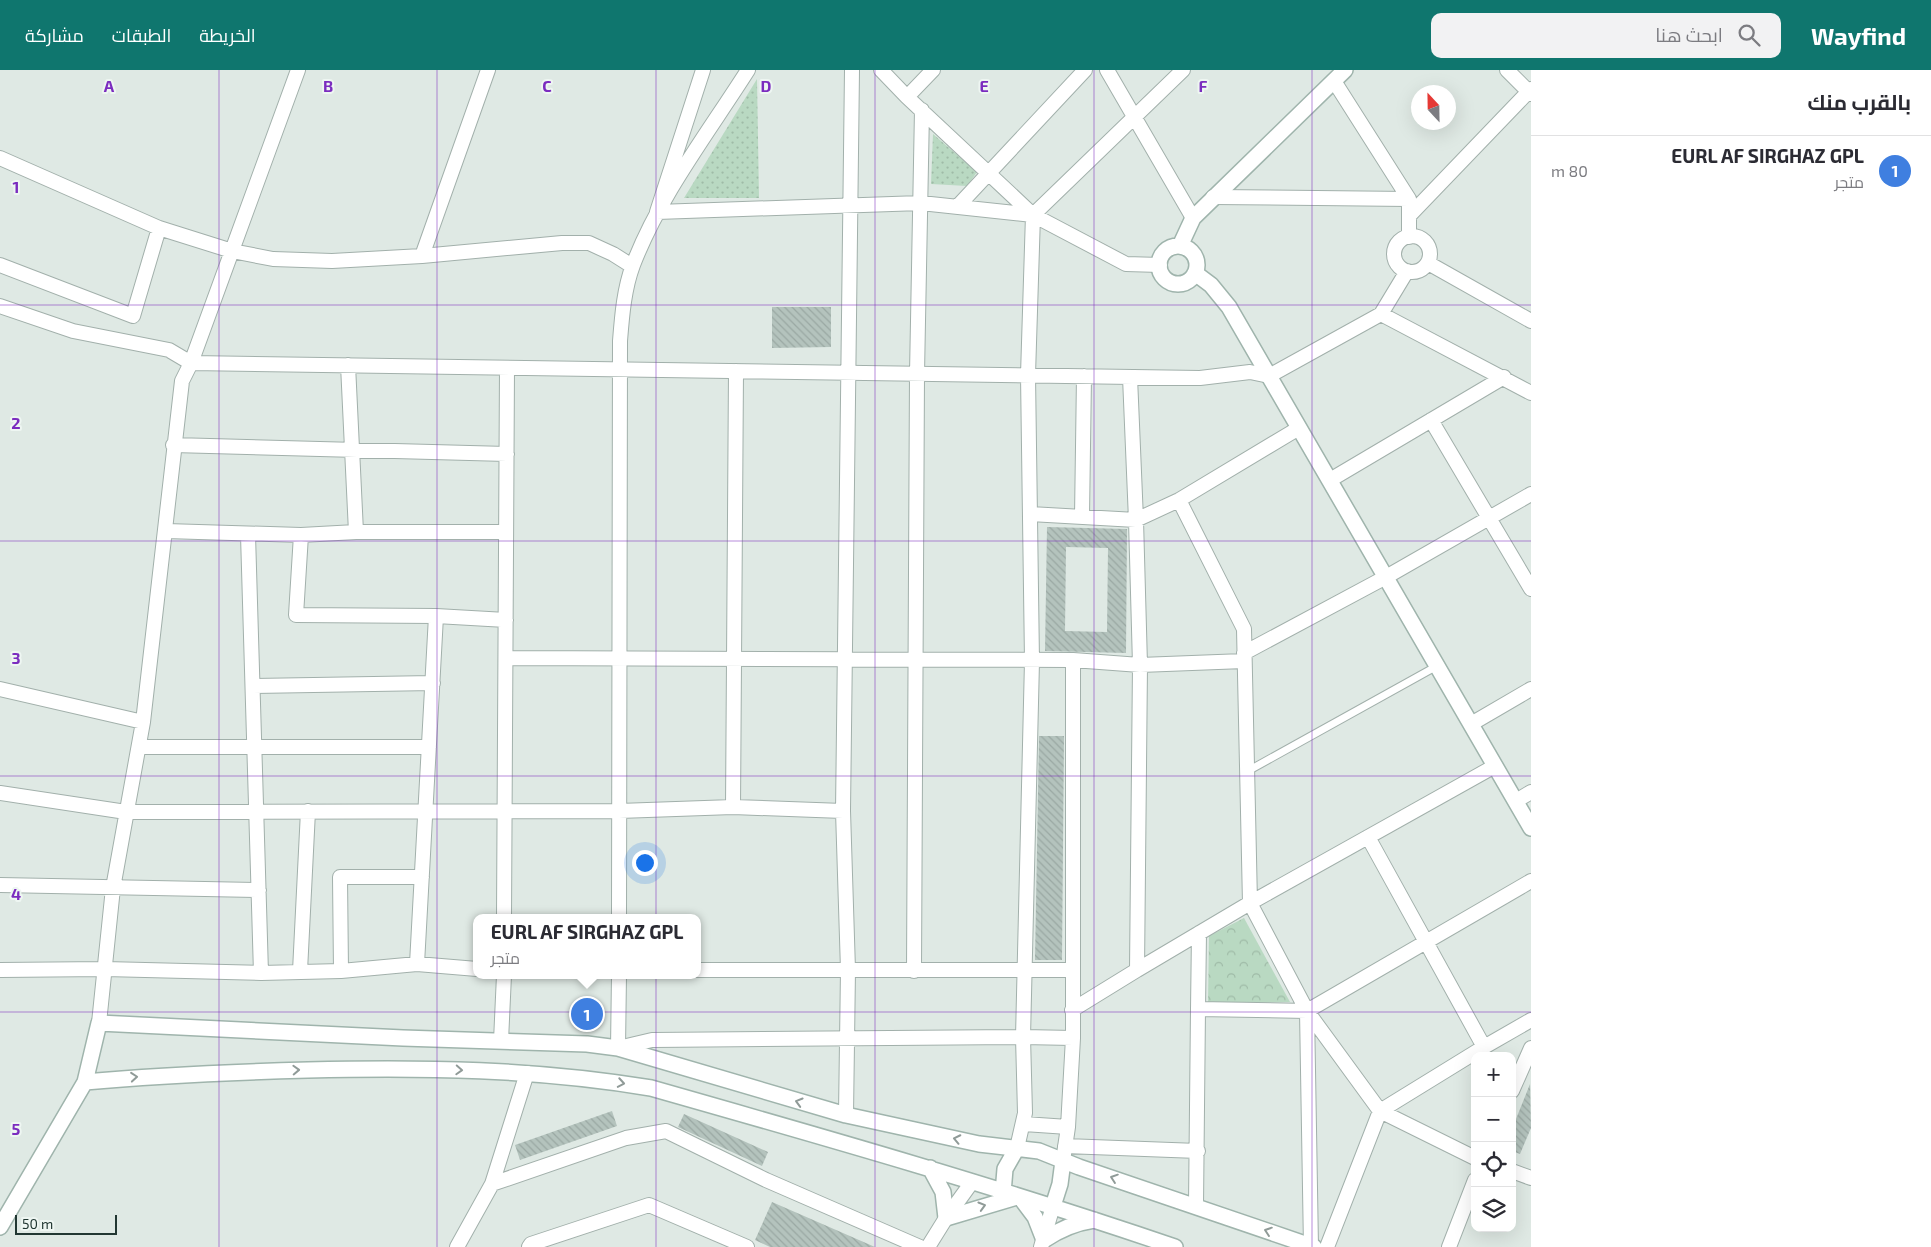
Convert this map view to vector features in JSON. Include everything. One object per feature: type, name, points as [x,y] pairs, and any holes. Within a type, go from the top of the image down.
[{"type":"street","points":[[0,1228],[85,1082],[100,1023],[113,888],[143,722],[166,531],[173,445],[182,381],[191,363],[298,70]]},
{"type":"street","points":[[422,256],[488,70]]},
{"type":"street","points":[[619,914],[622,369],[620,341],[623,307],[632,266],[657,212],[703,70]]},
{"type":"street","points":[[657,212],[748,70]]},
{"type":"street","points":[[846,1115],[848,970],[843,812],[852,70]]},
{"type":"street","points":[[881,70],[1033,216],[1126,264],[1160,265]]},
{"type":"street","points":[[907,97],[933,70]]},
{"type":"street","points":[[957,207],[1085,70]]},
{"type":"street","points":[[1107,70],[1193,218]]},
{"type":"street","points":[[1003,1193],[1005,1169],[1017,1148],[1024,1124],[1023,1037],[1032,661],[1028,375],[1033,216],[1183,70]]},
{"type":"street","points":[[1409,216],[1530,91],[1507,70]]},
{"type":"street","points":[[1180,246],[1193,218],[1342,73],[1409,199],[1410,237]]},
{"type":"street","points":[[914,972],[917,374],[922,110]]},
{"type":"street","points":[[0,158],[159,228],[232,251],[273,259],[332,261],[422,256],[562,243],[590,243],[632,266]]},
{"type":"street","points":[[1213,197],[1409,199]]},
{"type":"street","points":[[657,212],[921,203],[1033,216]]},
{"type":"street","points":[[0,265],[133,316],[159,228]]},
{"type":"street","points":[[1410,237],[1421,238],[1428,246],[1430,257],[1428,263],[1419,271],[1407,271],[1398,264],[1395,252],[1400,242],[1410,237]]},
{"type":"street","points":[[1180,246],[1186,248],[1195,256],[1197,262],[1195,273],[1186,282],[1174,283],[1164,277],[1160,265],[1161,259],[1168,249],[1180,246]]},
{"type":"street","points":[[1428,263],[1531,321]]},
{"type":"street","points":[[0,306],[73,331],[169,350],[191,363],[1200,378],[1250,372],[1269,376],[1381,314],[1407,271]]},
{"type":"street","points":[[1195,273],[1212,285],[1229,307],[1531,828]]},
{"type":"street","points":[[1381,314],[1504,377],[1531,393]]},
{"type":"street","points":[[348,365],[356,532]]},
{"type":"street","points":[[504,914],[507,368]]},
{"type":"street","points":[[733,807],[736,371]]},
{"type":"street","points":[[1082,517],[1084,376]]},
{"type":"street","points":[[1130,377],[1140,665],[1137,970]]},
{"type":"street","points":[[1330,480],[1504,377]]},
{"type":"street","points":[[1430,420],[1531,589]]},
{"type":"street","points":[[1030,514],[1136,520],[1179,500],[1299,428]]},
{"type":"street","points":[[173,445],[507,454]]},
{"type":"street","points":[[506,658],[916,661],[1072,660],[1140,665],[1244,657],[1531,494]]},
{"type":"street","points":[[1179,500],[1244,628],[1250,903],[1307,1011],[1380,1111],[1471,1156]]},
{"type":"street","points":[[166,531],[248,535],[356,532],[506,532]]},
{"type":"street","points":[[248,535],[261,973]]},
{"type":"street","points":[[301,535],[296,615],[436,616],[506,620]]},
{"type":"street","points":[[418,964],[436,616]]},
{"type":"street","points":[[1042,1243],[1060,1184],[1068,1128],[1073,1038],[1072,660]]},
{"type":"street","points":[[253,686],[433,683]]},
{"type":"street","points":[[0,689],[143,722]]},
{"type":"street","points":[[1471,724],[1531,689]]},
{"type":"street","points":[[139,747],[255,745],[429,747]]},
{"type":"street","points":[[1072,1010],[1250,903],[1495,766]]},
{"type":"street","points":[[1516,801],[1531,792]]},
{"type":"street","points":[[0,793],[126,812],[257,810],[426,812],[620,811],[733,807],[843,812]]},
{"type":"street","points":[[300,971],[308,811]]},
{"type":"street","points":[[1368,837],[1484,1047]]},
{"type":"street","points":[[341,971],[340,877],[422,877]]},
{"type":"street","points":[[1198,1009],[1307,1011],[1531,881]]},
{"type":"street","points":[[0,885],[259,890]]},
{"type":"street","points":[[1196,1206],[1199,933]]},
{"type":"street","points":[[0,970],[105,969],[261,973],[341,971],[418,964],[473,969]]},
{"type":"street","points":[[701,970],[914,972],[1072,970]]},
{"type":"street","points":[[501,1041],[504,979]]},
{"type":"street","points":[[618,1048],[619,979]]},
{"type":"street","points":[[1307,1011],[1316,1247]]},
{"type":"street","points":[[1316,1247],[1380,1111],[1531,1020]]},
{"type":"street","points":[[100,1023],[587,1044],[618,1048],[846,1115],[979,1144],[1040,1151],[1063,1161],[1316,1247]]},
{"type":"street","points":[[618,1048],[652,1040],[846,1037],[1073,1038]]},
{"type":"street","points":[[1516,1082],[1531,1048]]},
{"type":"street","points":[[85,1082],[150,1076],[401,1068],[527,1073],[610,1081],[651,1088],[930,1168],[1003,1193],[1053,1206],[1095,1220],[1139,1241],[1175,1247]]},
{"type":"street","points":[[458,1247],[465,1230],[492,1184],[527,1073]]},
{"type":"street","points":[[1024,1124],[1068,1128]]},
{"type":"street","points":[[492,1184],[626,1138],[666,1131],[766,1180],[920,1247]]},
{"type":"street","points":[[1065,1146],[1198,1151]]},
{"type":"street","points":[[930,1168],[943,1192],[946,1218]]},
{"type":"street","points":[[1516,1172],[1531,1178]]},
{"type":"street","points":[[928,1247],[972,1182]]},
{"type":"street","points":[[1449,1247],[1472,1187]]},
{"type":"street","points":[[946,1218],[1019,1197]]},
{"type":"street","points":[[1019,1197],[1035,1217],[1042,1243]]},
{"type":"street","points":[[529,1247],[530,1244],[649,1205],[739,1245]]},
{"type":"street","points":[[1042,1243],[1059,1229],[1076,1222],[1095,1220]]},
{"type":"lane","points":[[1246,772],[1437,666]]},
{"type":"green space","points":[[757,79],[759,198],[684,198]]},
{"type":"green space","points":[[933,134],[977,172],[967,186],[931,184]]},
{"type":"green space","points":[[1244,918],[1290,1002],[1208,1003],[1209,936]]},
{"type":"building","points":[[772,307],[831,307],[831,347],[772,348]]},
{"type":"building","points":[[1047,527],[1127,529],[1126,653],[1045,651]],"holes":[[[1066,547],[1108,548],[1107,632],[1065,631]]]},
{"type":"building","points":[[1039,736],[1064,736],[1062,960],[1035,960]]},
{"type":"building","points":[[1530,1084],[1531,1128],[1520,1154],[1516,1152],[1516,1119]]},
{"type":"building","points":[[612,1111],[617,1126],[520,1160],[515,1145]]},
{"type":"building","points":[[684,1114],[768,1152],[762,1166],[678,1127]]},
{"type":"building","points":[[772,1202],[875,1247],[770,1247],[755,1240]]},
{"type":"place","name":"EURL AF SIRGHAZ GPL","points":[[587,1014]]}]
